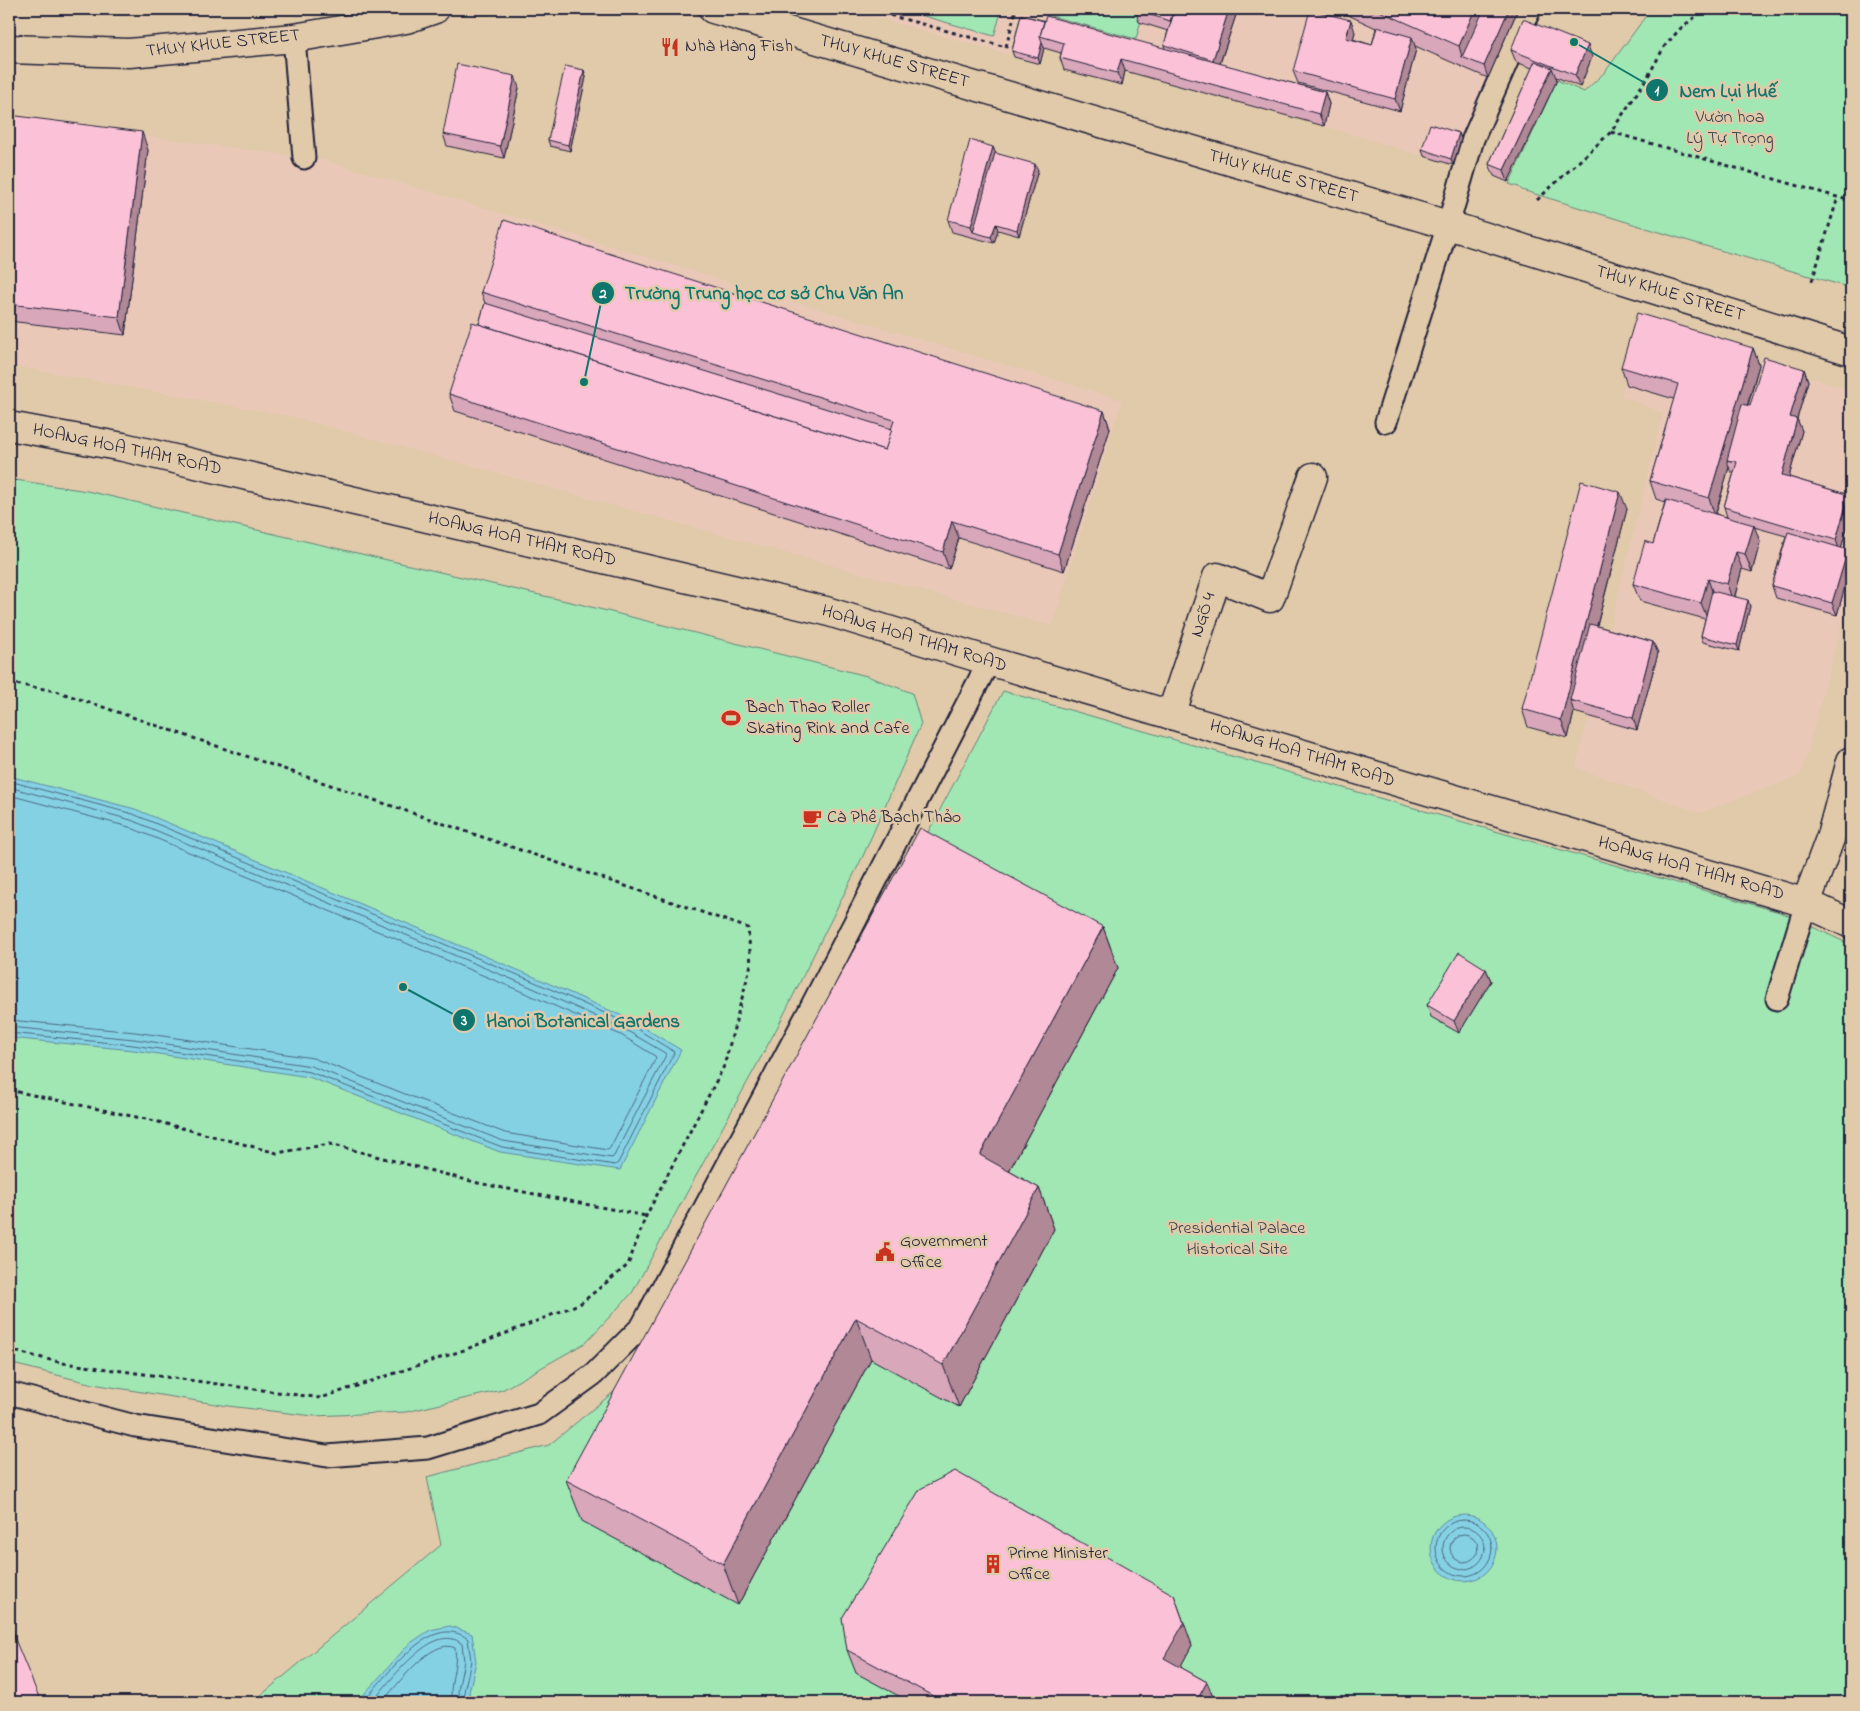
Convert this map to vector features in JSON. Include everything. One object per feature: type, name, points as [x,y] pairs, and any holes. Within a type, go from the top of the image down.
[{"type":"main road","name":"THUY KHUE STREET","points":[[9,49],[129,53],[294,38],[406,19],[435,9]]},
{"type":"main road","name":"THUY KHUE STREET","points":[[713,9],[1448,225],[1851,351]]},
{"type":"main road","name":"HOANG HOA THAM ROAD","points":[[9,426],[123,446],[826,611],[1806,903],[1851,924]]},
{"type":"main road","name":"NGÕ 4","points":[[1171,715],[1217,576],[1270,598],[1313,477]]},
{"type":"main road","points":[[1806,903],[1831,836],[1851,761]]},
{"type":"lane","points":[[1386,422],[1473,139],[1530,9]]},
{"type":"lane","points":[[294,38],[304,158]]},
{"type":"lane","points":[[9,1393],[136,1426],[327,1456],[428,1448],[540,1414],[594,1374],[642,1326],[809,1011],[989,661]]},
{"type":"lane","points":[[1777,999],[1806,903]]},
{"type":"path","points":[[867,9],[1006,47],[1016,9]]},
{"type":"path","points":[[1537,200],[1611,132],[1647,78],[1664,47],[1680,29],[1705,9]]},
{"type":"path","points":[[1611,132],[1851,201]]},
{"type":"path","points":[[1812,281],[1838,197]]},
{"type":"path","points":[[9,683],[56,691],[748,928],[751,964],[724,1066],[646,1216],[628,1265],[581,1303],[467,1350],[321,1398],[63,1363],[9,1350]]},
{"type":"path","points":[[9,1090],[155,1121],[277,1153],[330,1144],[478,1183],[646,1216]]},
{"type":"path","points":[[578,1702],[595,1698],[642,1702]]},
{"type":"shaded area","points":[[847,9],[1518,9],[1461,139],[1453,165],[1324,126],[1125,71],[1132,45],[1020,14],[1009,55]]},
{"type":"shaded area","points":[[9,118],[324,160],[1122,400],[1052,626],[290,416],[9,365]]},
{"type":"shaded area","points":[[1640,325],[1851,390],[1851,589],[1801,775],[1699,813],[1576,767],[1663,413],[1621,396]]},
{"type":"green space","points":[[899,9],[1002,9],[994,36]]},
{"type":"green space","points":[[1025,9],[1144,9],[1136,39]]},
{"type":"green space","name":"Vườn hoa Lý Tự Trọng","points":[[1651,9],[1851,9],[1851,288],[1702,245],[1522,190],[1509,184],[1557,80],[1584,92],[1605,72]]},
{"type":"green space","points":[[9,479],[87,491],[579,604],[867,676],[912,693],[921,724],[863,856],[777,1028],[632,1293],[585,1343],[502,1390],[406,1412],[314,1416],[228,1406],[93,1384],[9,1363]]},
{"type":"green space","name":"Presidential Palace Historical Site","points":[[1003,691],[1783,913],[1851,945],[1851,1702],[253,1702],[441,1545],[427,1477],[549,1445],[644,1367]]},
{"type":"water","points":[[9,776],[135,809],[532,976],[629,1019],[681,1050],[620,1170],[500,1152],[309,1077],[133,1050],[9,1038]]},
{"type":"water","points":[[1464,1515],[1477,1518],[1487,1525],[1494,1535],[1497,1548],[1494,1561],[1487,1571],[1477,1578],[1464,1581],[1451,1578],[1441,1571],[1434,1561],[1431,1548],[1434,1535],[1441,1525],[1451,1518]]},
{"type":"water","points":[[450,1626],[472,1634],[476,1662],[469,1692],[471,1702],[357,1702],[409,1644],[430,1630]]},
{"type":"building","points":[[1135,9],[1174,9],[1170,21]]},
{"type":"building","points":[[1175,9],[1229,9],[1213,60],[1164,45]]},
{"type":"building","points":[[1375,9],[1475,9],[1459,46]]},
{"type":"building","points":[[1484,9],[1509,9],[1484,66],[1462,57]]},
{"type":"building","points":[[1310,10],[1351,20],[1346,38],[1372,45],[1377,27],[1412,37],[1395,99],[1293,71]]},
{"type":"building","points":[[1021,15],[1044,21],[1040,36],[1042,42],[1038,58],[1012,51]]},
{"type":"building","points":[[1046,16],[1325,92],[1319,114],[1121,59],[1117,73],[1060,58],[1064,43],[1040,36]]},
{"type":"building","points":[[1523,19],[1588,45],[1575,75],[1511,50]]},
{"type":"building","points":[[1535,61],[1552,68],[1504,170],[1489,164]]},
{"type":"building","points":[[457,64],[515,76],[500,146],[443,134]]},
{"type":"building","points":[[565,66],[584,70],[568,145],[548,140]]},
{"type":"building","points":[[9,115],[142,132],[119,317],[9,304]]},
{"type":"building","points":[[1430,124],[1459,133],[1451,159],[1422,149]]},
{"type":"building","points":[[970,140],[993,147],[971,226],[948,220]]},
{"type":"building","points":[[995,153],[1035,164],[1017,230],[996,224],[991,237],[973,232]]},
{"type":"building","points":[[504,220],[1104,411],[1058,554],[952,521],[943,552],[449,394],[472,322],[885,450],[894,420],[481,292]]},
{"type":"building","points":[[485,303],[892,429],[885,450],[479,324]]},
{"type":"building","points":[[1637,313],[1753,348],[1709,498],[1650,481],[1678,384],[1621,367]]},
{"type":"building","points":[[1764,357],[1804,369],[1790,417],[1797,419],[1782,475],[1849,495],[1836,540],[1724,507],[1737,462],[1727,460],[1742,404],[1750,406]]},
{"type":"building","points":[[1581,481],[1620,492],[1561,720],[1522,709]]},
{"type":"building","points":[[1666,500],[1754,525],[1745,554],[1736,552],[1727,584],[1708,579],[1701,603],[1633,584],[1645,541],[1653,544]]},
{"type":"building","points":[[1788,532],[1848,550],[1832,603],[1772,586]]},
{"type":"building","points":[[1712,591],[1748,600],[1737,645],[1701,636]]},
{"type":"building","points":[[1590,624],[1653,642],[1633,718],[1570,700]]},
{"type":"building","name":"Government Office","points":[[920,828],[1103,927],[980,1155],[1039,1188],[943,1365],[856,1318],[723,1564],[566,1480]]},
{"type":"building","points":[[1459,952],[1486,969],[1454,1021],[1427,1005]]},
{"type":"building","name":"Prime Minister Office","points":[[955,1471],[1174,1595],[1184,1623],[1164,1658],[1207,1682],[1196,1702],[944,1702],[847,1650],[842,1618],[920,1489]]},
{"type":"building","points":[[9,1625],[41,1702],[9,1702]]},
{"type":"place","name":"Nem Lụi Huế","points":[[1574,42]]},
{"type":"place","name":"Nhà Hàng Fish","points":[[670,47]]},
{"type":"place","name":"Trường Trung học cơ sở Chu Văn An","points":[[584,382]]},
{"type":"place","name":"Bach Thao Roller Skating Rink and Cafe","points":[[731,718]]},
{"type":"place","name":"Cà Phê Bạch Thảo","points":[[812,818]]},
{"type":"place","name":"Hanoi Botanical Gardens","points":[[403,987]]},
{"type":"place","name":"Government Office","points":[[885,1252]]},
{"type":"place","name":"Prime Minister Office","points":[[993,1564]]}]
